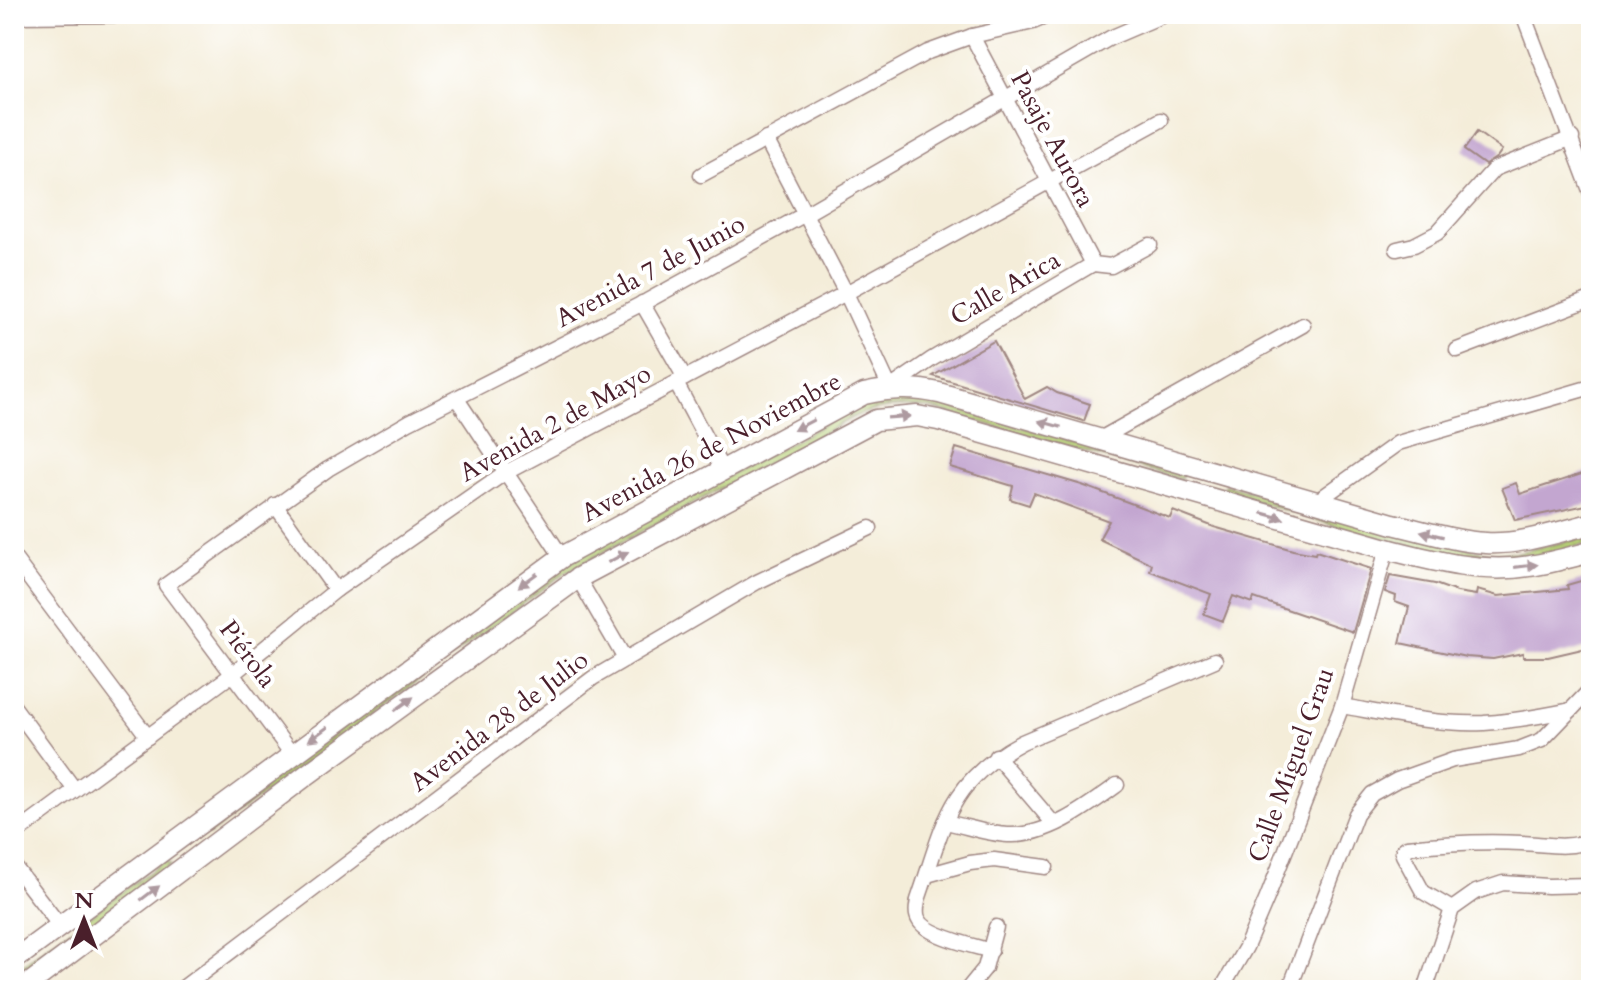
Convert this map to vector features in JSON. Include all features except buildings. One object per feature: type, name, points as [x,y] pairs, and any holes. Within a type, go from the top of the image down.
[{"type":"main road","name":"Avenida 26 de Noviembre","points":[[14,960],[291,753],[562,557],[864,394],[890,388],[939,393],[1316,502],[1423,531],[1488,543],[1527,539],[1591,524]]},
{"type":"main road","name":"Avenida 26 de Noviembre","points":[[21,990],[578,578],[860,427],[895,417],[917,416],[938,420],[1451,565],[1527,567],[1591,552]]},
{"type":"main road","points":[[1198,495],[1206,469]]},
{"type":"main road","points":[[183,833],[200,855]]},
{"type":"street","points":[[701,175],[928,52],[972,36],[1033,22],[1052,14]]},
{"type":"street","name":"Avenida 7 de Junio","points":[[166,585],[275,505],[409,422],[642,303],[807,213],[1110,38],[1166,14]]},
{"type":"street","points":[[1523,14],[1591,193]]},
{"type":"street","points":[[14,16],[114,15]]},
{"type":"street","name":"Pasaje Aurora","points":[[972,36],[1093,264]]},
{"type":"street","name":"Avenida 2 de Mayo","points":[[14,835],[234,673],[336,590],[507,473],[846,293],[1161,120]]},
{"type":"street","points":[[1397,249],[1414,245],[1437,233],[1494,169],[1572,138]]},
{"type":"street","points":[[766,139],[807,213],[890,388]]},
{"type":"street","name":"Calle Arica","points":[[890,388],[932,359],[1093,264],[1111,266],[1150,245]]},
{"type":"street","points":[[1457,350],[1591,299]]},
{"type":"street","points":[[642,303],[722,469]]},
{"type":"street","points":[[1100,439],[1303,325]]},
{"type":"street","points":[[1316,502],[1398,443],[1591,387]]},
{"type":"street","points":[[457,399],[562,557]]},
{"type":"street","points":[[275,505],[336,590]]},
{"type":"street","name":"Avenida 28 de Julio","points":[[180,990],[593,678],[757,582],[870,528]]},
{"type":"street","name":"Calle Miguel Grau","points":[[1221,990],[1246,947],[1267,898],[1342,706],[1387,549]]},
{"type":"street","points":[[14,558],[148,737]]},
{"type":"street","points":[[578,578],[625,659]]},
{"type":"street","name":"Piérola","points":[[166,585],[291,753]]},
{"type":"street","points":[[991,951],[942,935],[919,920],[918,900],[952,803],[973,776],[996,756],[1215,660]]},
{"type":"street","points":[[1289,990],[1356,814],[1372,794],[1397,780],[1453,760],[1519,749],[1542,740],[1591,689]]},
{"type":"street","points":[[1342,706],[1410,718],[1481,723],[1526,719],[1572,710]]},
{"type":"street","points":[[14,707],[75,790]]},
{"type":"street","points":[[996,756],[1054,824]]},
{"type":"street","points":[[945,822],[1008,835],[1026,833],[1054,824],[1117,785]]},
{"type":"street","points":[[1452,909],[1423,892],[1403,850],[1455,842],[1556,847],[1591,840]]},
{"type":"street","points":[[927,875],[994,860],[1046,867]]},
{"type":"street","points":[[14,866],[60,926]]},
{"type":"street","points":[[1425,990],[1452,909],[1476,892],[1503,883],[1591,885]]},
{"type":"street","points":[[967,990],[985,968],[996,927]]},
{"type":"green space","points":[[907,398],[933,402],[1183,473],[1181,479],[931,408],[893,407],[855,416],[566,572],[209,834],[205,830],[562,566],[852,409],[875,401]]},
{"type":"green space","points":[[1225,485],[1487,553],[1520,552],[1591,536],[1591,543],[1519,559],[1487,559],[1433,551],[1343,528],[1223,491]]},
{"type":"green space","points":[[166,860],[171,865],[14,981],[14,971]]}]
